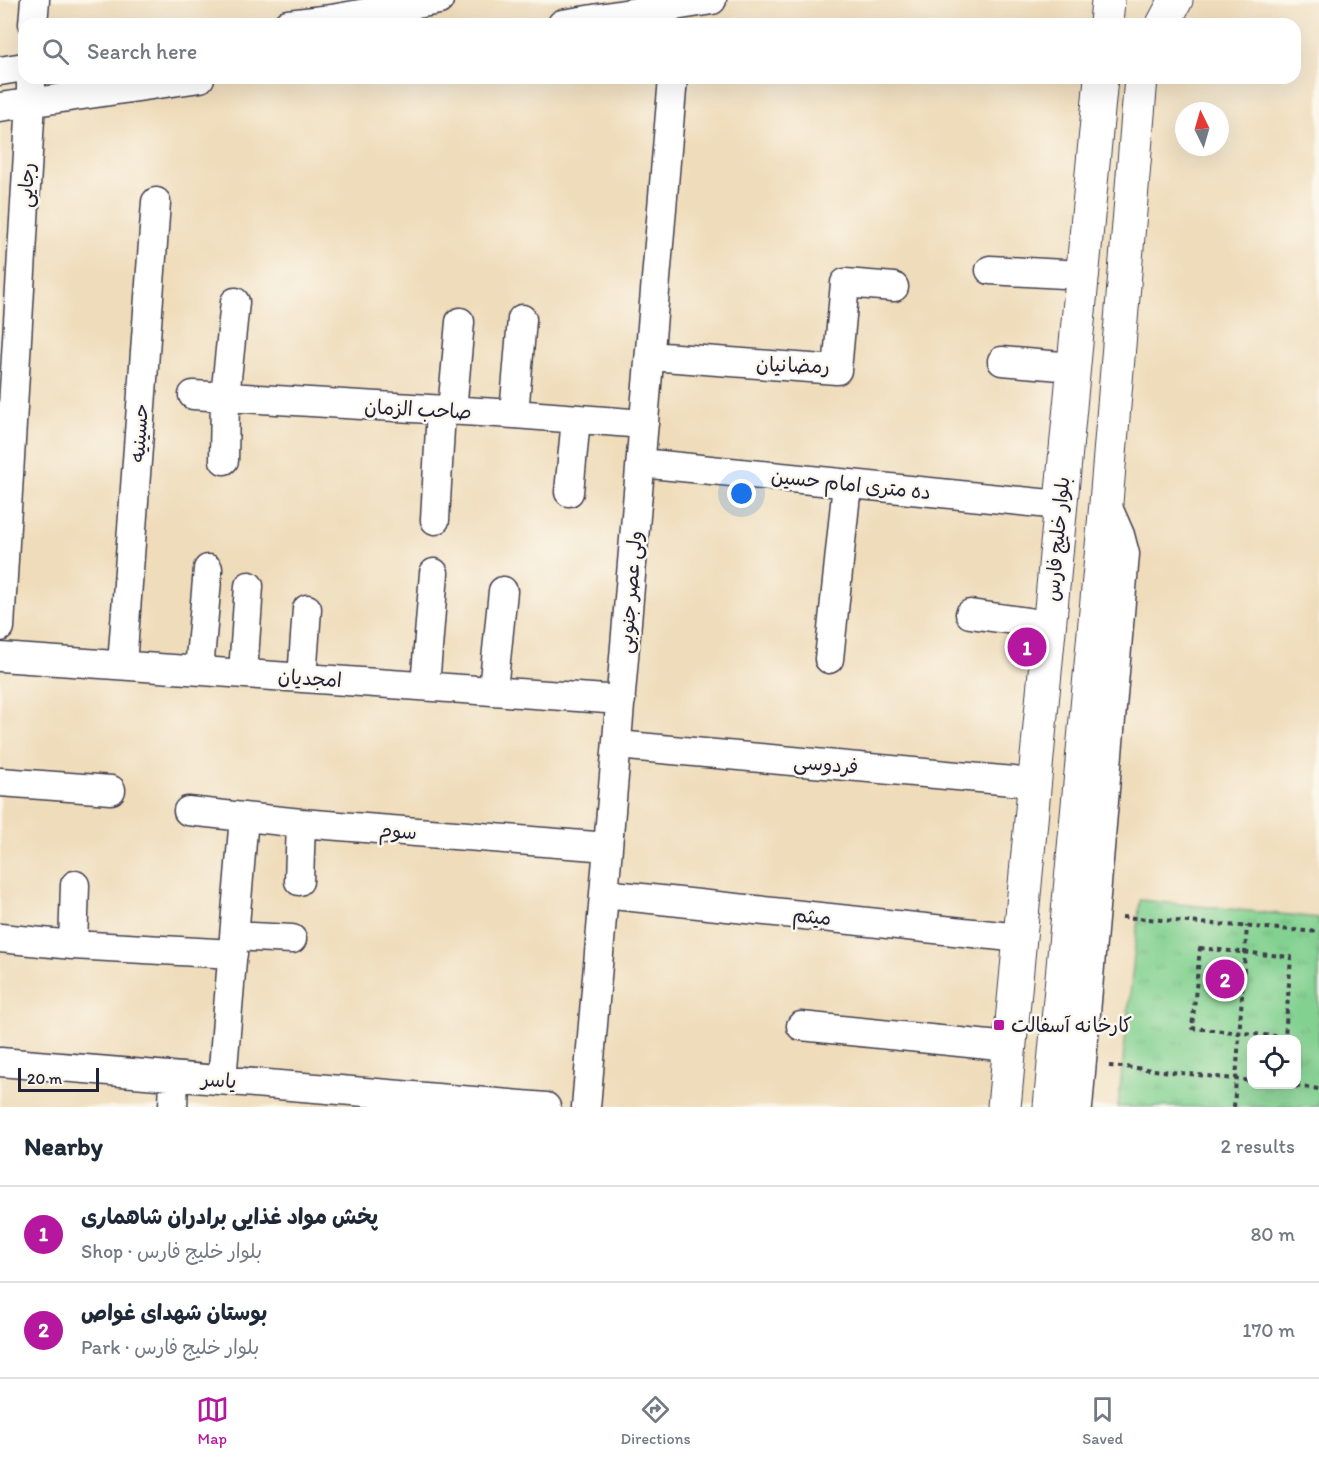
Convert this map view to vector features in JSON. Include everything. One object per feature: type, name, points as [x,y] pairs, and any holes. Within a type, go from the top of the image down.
[{"type":"main road","points":[[1106,18],[1108,0]]},
{"type":"main road","points":[[1148,18],[1150,0]]},
{"type":"main road","points":[[1166,18],[1176,0]]},
{"type":"main road","name":"بلوار خلیج فارس","points":[[1004,1107],[1100,84]]},
{"type":"main road","points":[[1050,1107],[1106,503],[1141,84]]},
{"type":"street","points":[[34,18],[35,0]]},
{"type":"street","points":[[326,18],[439,0]]},
{"type":"street","points":[[612,18],[679,10],[712,0]]},
{"type":"street","points":[[0,71],[18,68]]},
{"type":"street","points":[[0,107],[31,90],[116,84]]},
{"type":"street","name":"ولی عصر جنوبی","points":[[586,1107],[673,84]]},
{"type":"street","name":"رجایی","points":[[0,626],[31,90]]},
{"type":"street","name":"حسینیه","points":[[122,665],[156,202]]},
{"type":"street","points":[[990,270],[1082,275]]},
{"type":"street","name":"رمضانیان","points":[[650,356],[837,370],[845,283],[894,287]]},
{"type":"street","points":[[224,460],[225,397],[235,302]]},
{"type":"street","points":[[514,414],[522,319]]},
{"type":"street","points":[[435,520],[446,410],[460,322]]},
{"type":"street","points":[[1002,361],[1073,367]]},
{"type":"street","name":"صاحب الزمان","points":[[193,395],[644,424]]},
{"type":"street","points":[[569,492],[576,419]]},
{"type":"street","name":"ده متری امام حسین","points":[[641,463],[1060,505]]},
{"type":"street","points":[[829,659],[847,484]]},
{"type":"street","points":[[1078,1107],[1125,554],[1120,535],[1106,503]]},
{"type":"street","points":[[199,670],[208,569]]},
{"type":"street","points":[[425,686],[434,573]]},
{"type":"street","points":[[243,673],[249,586]]},
{"type":"street","points":[[493,690],[503,591]]},
{"type":"street","points":[[302,678],[307,609]]},
{"type":"street","points":[[970,614],[1049,625]]},
{"type":"street","name":"امجدیان","points":[[0,657],[621,700]]},
{"type":"street","name":"فردوسی","points":[[617,745],[1034,783]]},
{"type":"street","points":[[0,782],[111,790]]},
{"type":"street","name":"سوم","points":[[188,811],[301,823],[608,847]]},
{"type":"street","points":[[222,1080],[244,817]]},
{"type":"street","points":[[299,881],[301,823]]},
{"type":"street","points":[[72,945],[75,885]]},
{"type":"street","name":"میثم","points":[[604,894],[1020,938]]},
{"type":"street","points":[[0,938],[72,945],[233,945],[292,939]]},
{"type":"street","points":[[801,1026],[1009,1047]]},
{"type":"street","name":"یاسر","points":[[0,1062],[546,1107]]},
{"type":"street","points":[[172,1107],[174,1077]]},
{"type":"path","points":[[1096,915],[1319,932]]},
{"type":"path","points":[[1234,1107],[1247,926]]},
{"type":"path","points":[[1200,948],[1245,952],[1291,957],[1285,1037],[1192,1028],[1200,948]]},
{"type":"path","points":[[1136,1068],[1247,1081]]},
{"type":"path","points":[[1301,1087],[1319,1089]]},
{"type":"green space","points":[[1140,900],[1319,918],[1319,1107],[1118,1107]]},
{"type":"place","name":"پخش مواد غذایی برادران شاهماری","points":[[1027,647]]},
{"type":"place","name":"بوستان شهدای غواص","points":[[1225,979]]},
{"type":"place","name":"کارخانه آسفالت","points":[[999,1025]]}]
